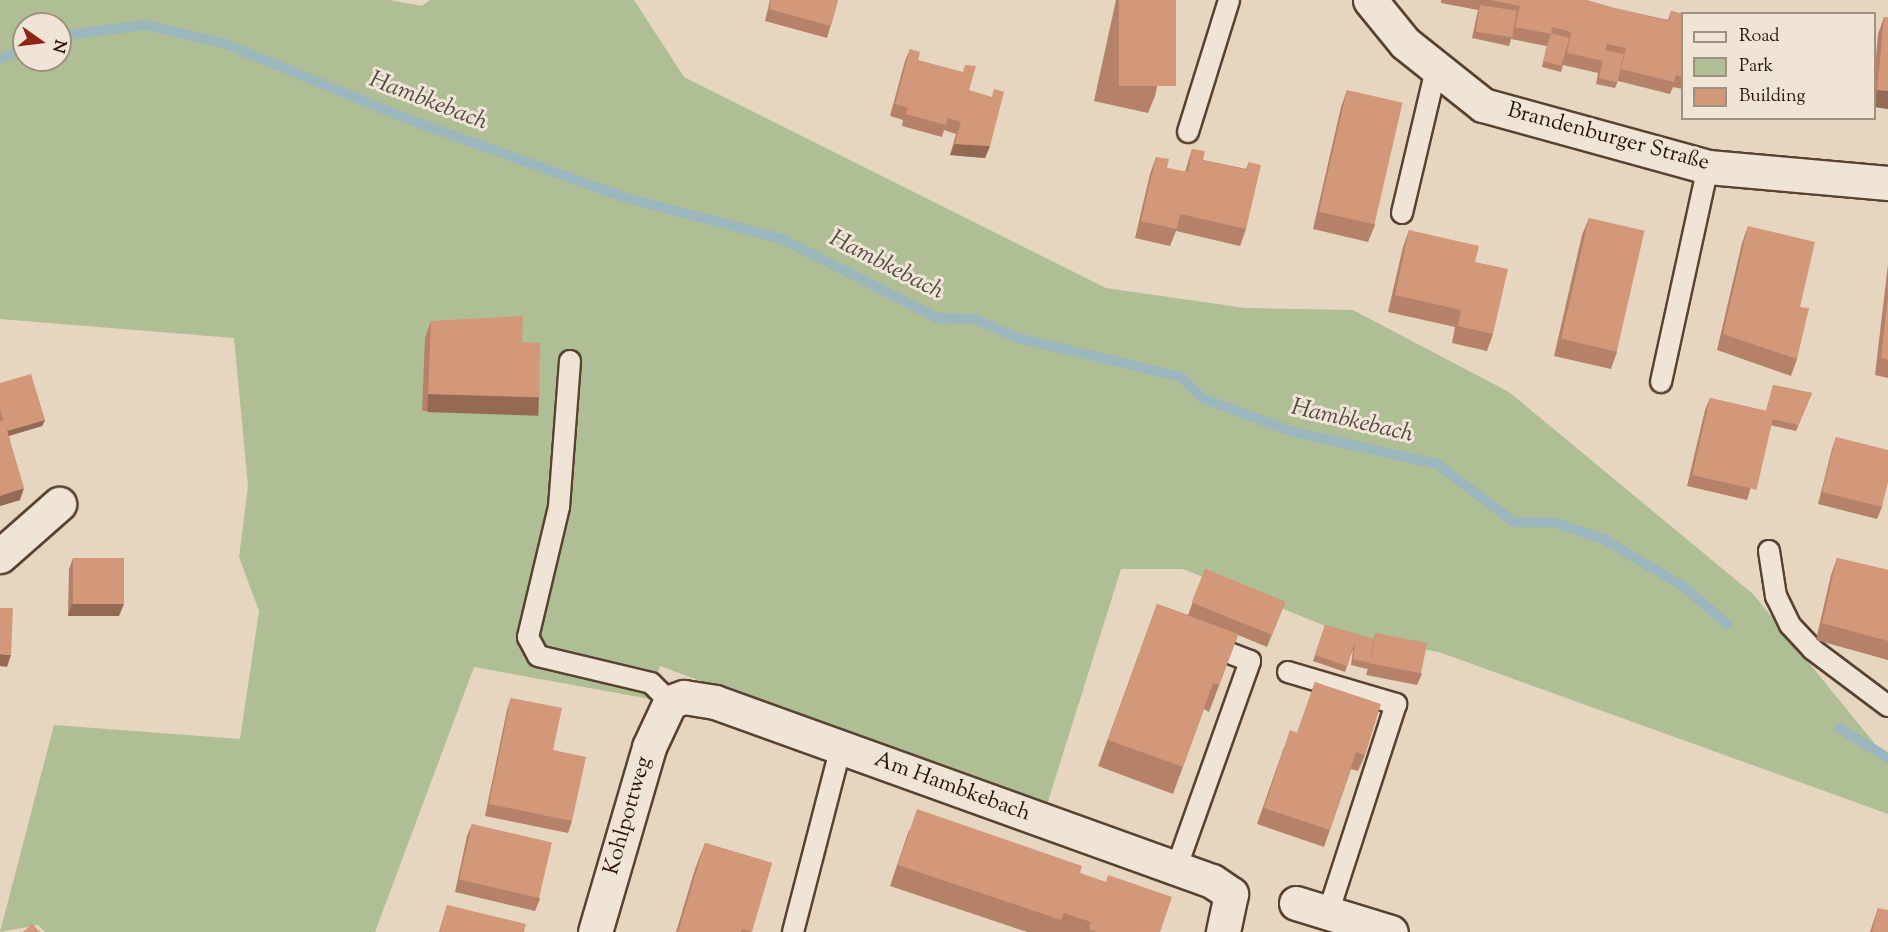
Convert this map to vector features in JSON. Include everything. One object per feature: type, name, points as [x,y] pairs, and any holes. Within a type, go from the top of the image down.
[{"type":"street","name":"Brandenburger Straße","points":[[1370,0],[1405,43],[1483,105],[1708,167],[1888,183]]},
{"type":"street","points":[[0,555],[58,504]]},
{"type":"street","name":"Am Hambkebach","points":[[670,702],[684,697],[715,702],[1176,869],[1231,894],[1223,932]]},
{"type":"street","name":"Kohlpottweg","points":[[595,932],[649,747],[670,702]]},
{"type":"street","points":[[1296,903],[1392,932]]},
{"type":"lane","points":[[1188,132],[1229,0]]},
{"type":"lane","points":[[1402,213],[1436,69]]},
{"type":"lane","points":[[1661,382],[1708,167]]},
{"type":"lane","points":[[570,361],[559,507],[528,637],[538,656],[651,683],[670,702]]},
{"type":"lane","points":[[1769,551],[1776,596],[1790,625],[1812,650],[1888,706]]},
{"type":"lane","points":[[1176,869],[1250,661],[1184,635]]},
{"type":"lane","points":[[1288,672],[1396,704],[1328,913]]},
{"type":"lane","points":[[793,932],[841,747]]},
{"type":"green space","points":[[0,0],[389,0],[422,6],[430,0],[634,0],[684,77],[1106,288],[1245,308],[1353,310],[1509,392],[1753,594],[1888,760],[1888,814],[1439,652],[1353,637],[1183,569],[1121,569],[1046,808],[660,666],[650,699],[474,667],[375,932],[45,932],[38,925],[0,932],[54,725],[240,739],[259,611],[239,557],[248,486],[234,338],[0,319]]},
{"type":"building","points":[[771,0],[838,0],[831,26],[769,9]]},
{"type":"building","points":[[1119,0],[1176,0],[1176,86],[1119,86]]},
{"type":"building","points":[[1491,0],[1586,0],[1669,21],[1671,11],[1681,14],[1681,76],[1676,75],[1674,82],[1621,69],[1626,48],[1607,44],[1603,61],[1567,53],[1571,32],[1552,27],[1551,34],[1515,27],[1520,6]]},
{"type":"building","points":[[1480,5],[1517,11],[1512,37],[1476,32]]},
{"type":"building","points":[[1884,17],[1888,17],[1888,91],[1877,90]]},
{"type":"building","points":[[1551,33],[1569,38],[1561,66],[1543,61]]},
{"type":"building","points":[[910,49],[920,52],[918,60],[963,72],[965,65],[976,66],[969,90],[992,97],[994,89],[1004,92],[990,146],[955,144],[961,122],[948,118],[946,125],[906,114],[908,108],[895,104]]},
{"type":"building","points":[[1605,50],[1624,54],[1618,82],[1599,78]]},
{"type":"building","points":[[1347,90],[1403,103],[1374,225],[1319,212]]},
{"type":"building","points":[[1192,149],[1205,151],[1203,160],[1247,170],[1249,162],[1261,165],[1246,229],[1180,214],[1177,229],[1141,221],[1156,157],[1169,159],[1167,168],[1188,172]]},
{"type":"building","points":[[1589,218],[1645,231],[1617,352],[1561,339]]},
{"type":"building","points":[[1748,226],[1815,242],[1800,307],[1809,308],[1797,359],[1723,334]]},
{"type":"building","points":[[1409,230],[1479,246],[1475,262],[1508,269],[1493,334],[1458,326],[1461,310],[1395,295]]},
{"type":"building","points":[[1888,296],[1888,360],[1881,358]]},
{"type":"building","points":[[523,316],[522,342],[540,343],[539,397],[428,394],[431,321]]},
{"type":"building","points":[[31,374],[45,420],[7,431],[0,410],[0,383]]},
{"type":"building","points":[[1773,385],[1812,393],[1798,425],[1772,419],[1774,413],[1766,412]]},
{"type":"building","points":[[1710,398],[1774,413],[1757,490],[1692,475]]},
{"type":"building","points":[[4,420],[24,488],[0,496],[0,421]]},
{"type":"building","points":[[1836,437],[1888,450],[1888,482],[1882,507],[1822,492]]},
{"type":"building","points":[[73,558],[124,558],[124,604],[73,604]]},
{"type":"building","points":[[1837,558],[1888,570],[1888,641],[1822,623]]},
{"type":"building","points":[[1205,569],[1286,602],[1272,635],[1192,602]]},
{"type":"building","points":[[1157,604],[1238,634],[1219,685],[1213,683],[1183,767],[1108,740]]},
{"type":"building","points":[[0,608],[13,608],[11,655],[0,654]]},
{"type":"building","points":[[1325,625],[1374,639],[1370,663],[1353,659],[1355,642],[1347,666],[1315,655]]},
{"type":"building","points":[[1376,633],[1427,643],[1421,673],[1370,663]]},
{"type":"building","points":[[1315,682],[1381,704],[1365,755],[1356,752],[1330,830],[1264,808],[1290,730],[1297,733]]},
{"type":"building","points":[[511,698],[562,708],[553,750],[586,757],[572,821],[489,804]]},
{"type":"building","points":[[917,809],[1082,866],[1080,873],[1106,882],[1108,875],[1172,897],[1160,932],[1097,932],[1089,929],[1091,922],[1064,913],[1061,920],[898,865]]},
{"type":"building","points":[[472,824],[552,842],[539,898],[459,880]]},
{"type":"building","points":[[705,843],[772,863],[752,932],[742,929],[741,932],[678,932]]},
{"type":"building","points":[[447,905],[526,924],[524,932],[440,932]]},
{"type":"building","points":[[1878,908],[1888,910],[1888,932],[1872,932]]},
{"type":"building","points":[[32,924],[40,932],[23,932]]},
{"type":"waterway","name":"Hambkebach","points":[[72,34],[145,25],[226,44],[405,118],[623,197],[782,239],[938,318],[975,319],[1018,338],[1181,377],[1202,398],[1293,432],[1437,464],[1514,522],[1556,523],[1605,540],[1684,587],[1727,624]]},
{"type":"waterway","name":"Hambkebach","points":[[0,59],[12,54]]},
{"type":"waterway","name":"Hambkebach","points":[[1839,728],[1888,758]]}]
